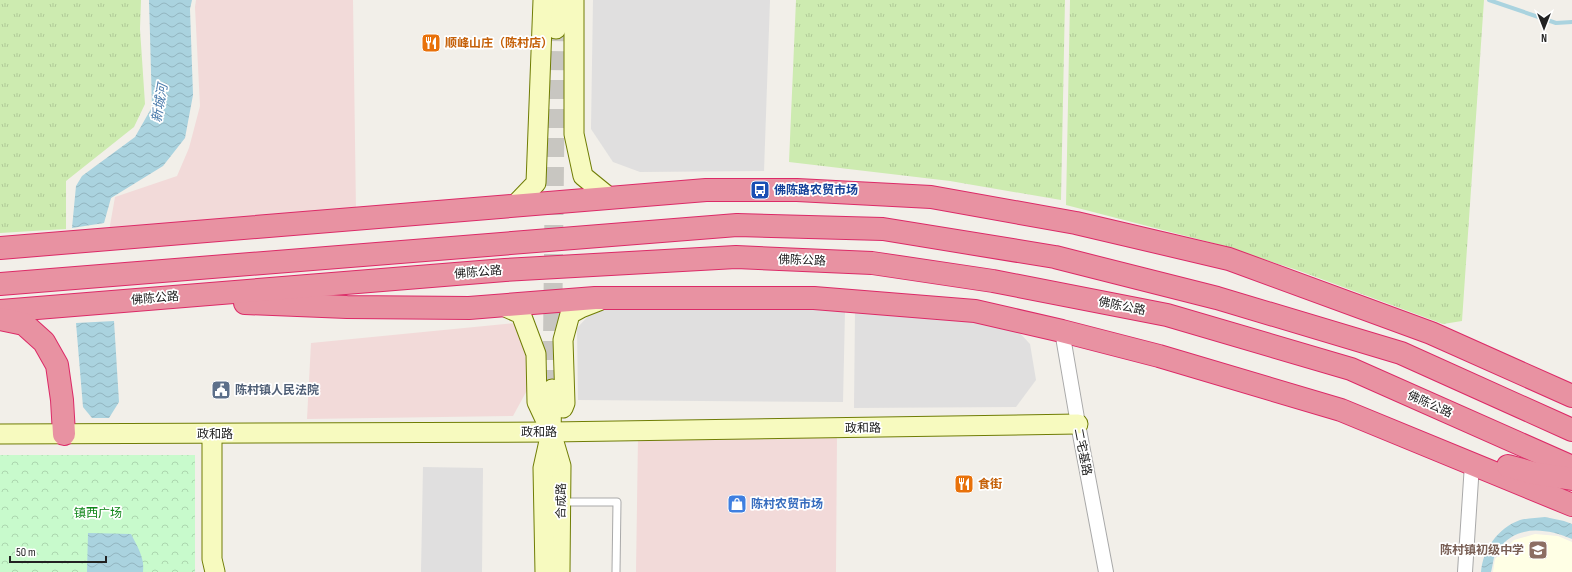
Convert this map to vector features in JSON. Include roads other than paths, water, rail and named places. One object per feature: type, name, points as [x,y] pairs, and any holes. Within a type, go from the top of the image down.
[{"type":"highway","points":[[0,248],[706,190],[797,190],[931,197],[1076,223],[1229,259],[1431,333],[1572,396]]},
{"type":"highway","points":[[0,284],[737,225],[882,229],[1055,257],[1217,298],[1400,353],[1572,430]]},
{"type":"highway","name":"佛陈公路","points":[[0,311],[505,270],[736,257],[872,263],[993,281],[1167,315],[1351,369],[1572,467]]},
{"type":"highway","points":[[144,299],[347,307],[469,308],[610,298],[814,298],[975,311],[1160,356],[1341,410],[1572,506]]},
{"type":"highway","points":[[0,318],[24,324],[44,342],[57,364],[62,400],[64,434]]},
{"type":"highway","points":[[1431,333],[1572,412]]},
{"type":"highway","points":[[1411,438],[1533,473],[1572,479]]},
{"type":"street","points":[[514,206],[536,184],[543,0]]},
{"type":"street","points":[[556,0],[556,29]]},
{"type":"street","points":[[574,0],[574,134],[583,176],[610,198]]},
{"type":"street","points":[[551,432],[565,403],[563,340],[570,314],[580,308],[610,298]]},
{"type":"street","points":[[503,306],[521,314],[536,354],[537,402],[551,432]]},
{"type":"street","name":"二宅基路","points":[[1062,331],[1106,572]]},
{"type":"street","name":"合成路","points":[[545,572],[543,468],[551,432],[552,389]]},
{"type":"street","name":"政和路","points":[[0,434],[551,432],[1078,424]]},
{"type":"street","name":"合成路","points":[[551,432],[561,466],[560,572]]},
{"type":"street","points":[[212,434],[212,559],[215,572]]},
{"type":"street","points":[[1465,572],[1472,464]]},
{"type":"lane","points":[[560,502],[617,502],[616,572]]},
{"type":"water","name":"新城河","points":[[149,0],[192,0],[190,9],[193,95],[185,138],[163,166],[111,198],[104,223],[72,228],[76,186],[82,176],[135,137],[152,107]]},
{"type":"water","points":[[114,321],[119,402],[109,418],[92,418],[83,407],[76,323]]},
{"type":"water","points":[[1545,517],[1572,524],[1572,539],[1552,532],[1522,532],[1505,542],[1497,551],[1491,572],[1481,572],[1482,563],[1488,548],[1493,540],[1505,528],[1520,520]]},
{"type":"water","points":[[88,533],[131,534],[142,557],[143,572],[87,572]]},
{"type":"waterway","points":[[1489,0],[1556,23],[1572,22]]},
{"type":"tunnel","points":[[552,389],[556,29]]},
{"type":"place","name":"顺峰山庄（陈村店）","points":[[431,43]]},
{"type":"place","name":"佛陈路农贸市场","points":[[760,190]]},
{"type":"place","name":"陈村镇人民法院","points":[[221,390]]},
{"type":"place","name":"食街","points":[[964,484]]},
{"type":"place","name":"陈村农贸市场","points":[[737,504]]},
{"type":"place","name":"陈村镇初级中学","points":[[1538,550]]},
{"type":"park label","name":"镇西广场","points":[[98,513]]}]
